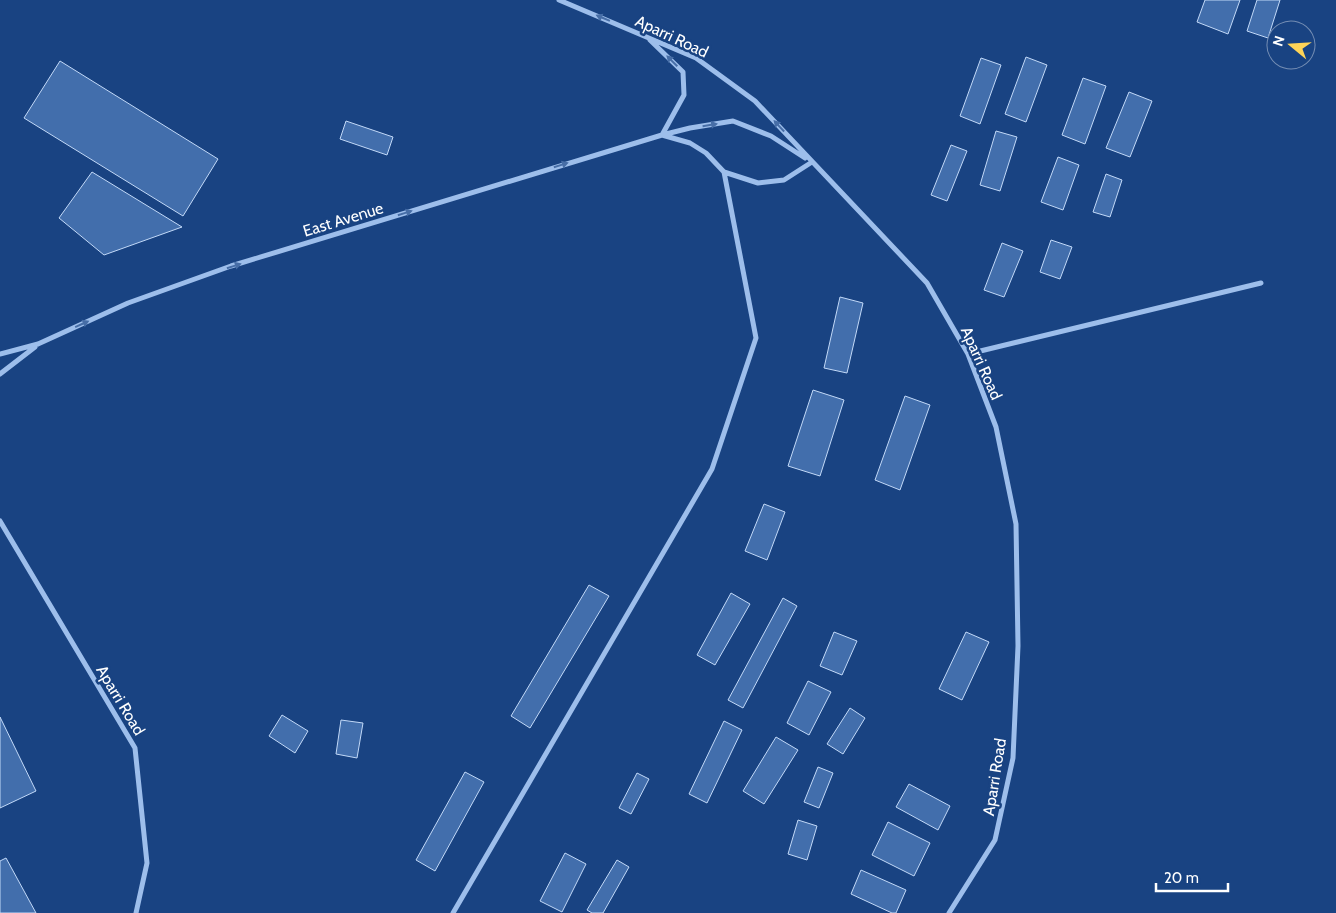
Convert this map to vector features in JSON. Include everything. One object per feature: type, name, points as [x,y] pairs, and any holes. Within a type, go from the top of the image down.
[{"type":"street","name":"Aparri Road","points":[[559,0],[696,58],[755,101],[927,283],[968,354],[996,427],[1016,524],[1018,646],[1013,758],[995,840],[949,913]]},
{"type":"street","points":[[647,37],[683,72],[684,95],[662,135],[690,142],[706,153],[724,172],[758,183],[784,180],[812,162]]},
{"type":"street","name":"East Avenue","points":[[38,344],[128,303],[231,266],[690,128],[733,121],[771,136],[812,162]]},
{"type":"street","points":[[453,913],[712,469],[756,338],[724,172]]},
{"type":"street","points":[[968,354],[1261,283]]},
{"type":"street","points":[[0,354],[38,344]]},
{"type":"street","points":[[0,374],[38,344]]},
{"type":"street","name":"Aparri Road","points":[[0,521],[135,748],[147,863],[136,913]]},
{"type":"building","points":[[1205,0],[1240,0],[1228,34],[1197,22]]},
{"type":"building","points":[[1257,0],[1280,0],[1274,20],[1266,20],[1266,37],[1247,31]]},
{"type":"building","points":[[1026,57],[1047,65],[1026,122],[1005,114]]},
{"type":"building","points":[[981,58],[1001,65],[980,124],[960,116]]},
{"type":"building","points":[[60,61],[218,159],[183,216],[24,118]]},
{"type":"building","points":[[1083,78],[1106,86],[1085,144],[1062,135]]},
{"type":"building","points":[[1129,92],[1152,101],[1130,157],[1106,148]]},
{"type":"building","points":[[346,121],[393,137],[387,155],[340,139]]},
{"type":"building","points":[[996,131],[1017,137],[1000,191],[980,185]]},
{"type":"building","points":[[951,145],[967,151],[947,201],[931,195]]},
{"type":"building","points":[[1058,157],[1079,165],[1063,210],[1041,202]]},
{"type":"building","points":[[92,172],[182,227],[104,255],[59,218]]},
{"type":"building","points":[[1106,174],[1122,180],[1110,217],[1093,212]]},
{"type":"building","points":[[1051,240],[1072,247],[1060,279],[1040,272]]},
{"type":"building","points":[[1002,243],[1023,251],[1004,297],[984,290]]},
{"type":"building","points":[[840,297],[863,303],[847,373],[824,368]]},
{"type":"building","points":[[813,390],[844,400],[820,476],[788,466]]},
{"type":"building","points":[[905,396],[930,405],[900,490],[875,480]]},
{"type":"building","points":[[764,504],[785,512],[767,560],[745,551]]},
{"type":"building","points":[[589,585],[609,596],[530,728],[511,716]]},
{"type":"building","points":[[731,593],[750,604],[715,665],[697,655]]},
{"type":"building","points":[[783,598],[797,606],[743,708],[728,700]]},
{"type":"building","points":[[834,632],[857,641],[842,675],[820,666]]},
{"type":"building","points":[[966,632],[989,642],[962,700],[939,689]]},
{"type":"building","points":[[808,681],[831,692],[809,735],[787,723]]},
{"type":"building","points":[[850,708],[865,718],[843,754],[827,744]]},
{"type":"building","points":[[282,715],[308,731],[295,753],[269,736]]},
{"type":"building","points":[[0,717],[36,791],[0,808]]},
{"type":"building","points":[[341,720],[363,723],[357,758],[336,754]]},
{"type":"building","points":[[724,721],[742,730],[707,803],[689,794]]},
{"type":"building","points":[[776,737],[798,750],[764,804],[743,791]]},
{"type":"building","points":[[818,767],[833,773],[819,808],[804,802]]},
{"type":"building","points":[[465,772],[484,782],[435,871],[416,860]]},
{"type":"building","points":[[637,773],[649,779],[631,814],[619,808]]},
{"type":"building","points":[[909,784],[950,806],[938,830],[896,807]]},
{"type":"building","points":[[798,820],[817,826],[807,860],[788,854]]},
{"type":"building","points":[[888,822],[930,843],[914,876],[872,855]]},
{"type":"building","points":[[565,853],[586,864],[562,912],[540,901]]},
{"type":"building","points":[[6,858],[36,913],[0,913],[0,861]]},
{"type":"building","points":[[617,860],[629,867],[603,913],[592,913],[587,910]]},
{"type":"building","points":[[861,870],[906,890],[896,913],[892,913],[851,894]]}]
